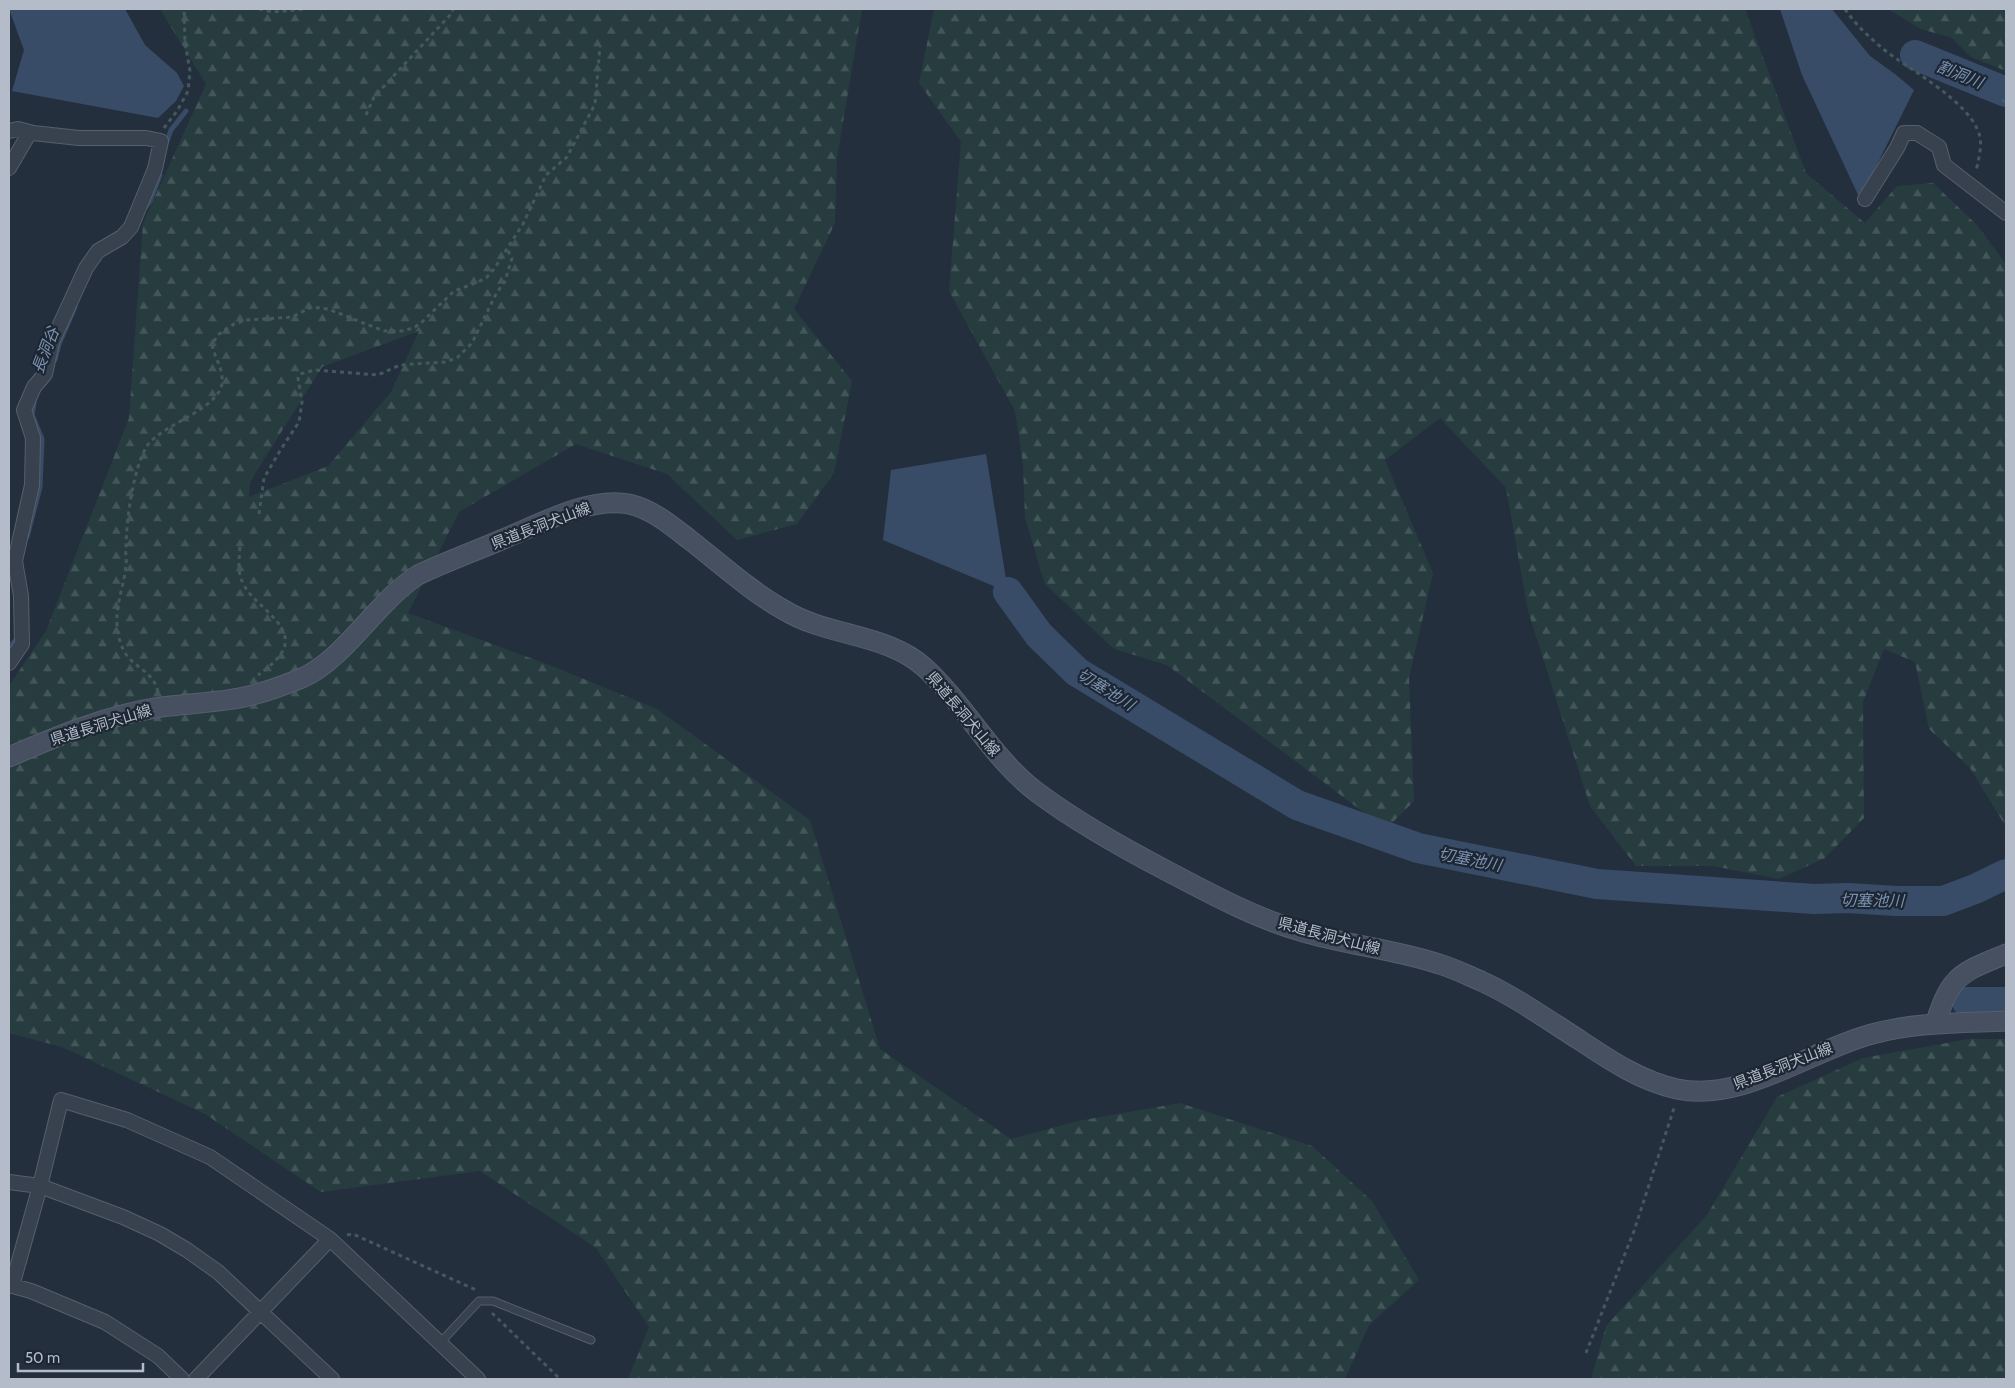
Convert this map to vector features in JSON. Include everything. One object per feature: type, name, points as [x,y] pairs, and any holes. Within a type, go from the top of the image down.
[{"type":"main road","name":"県道長洞犬山線","points":[[9,757],[74,731],[128,714],[160,707],[245,697],[308,675],[327,661],[403,587],[418,575],[573,511],[608,503],[630,504],[649,512],[669,524],[784,611],[812,624],[889,645],[911,657],[936,679],[1000,757],[1029,786],[1063,810],[1133,853],[1228,903],[1266,919],[1302,932],[1440,964],[1482,982],[1526,1005],[1636,1075],[1659,1084],[1680,1090],[1698,1092],[1741,1085],[1850,1040],[1892,1029],[1935,1024],[2006,1021]]},
{"type":"main road","points":[[1935,1024],[1942,1004],[1954,983],[1966,973],[2006,954]]},
{"type":"street","points":[[9,131],[18,129],[79,138],[146,138],[161,141],[155,169],[131,227],[122,237],[98,251],[86,268],[52,342],[45,374],[34,387],[24,410],[33,438],[32,485],[16,561],[21,596],[22,644],[9,663]]},
{"type":"street","points":[[9,168],[30,132]]},
{"type":"street","points":[[1865,199],[1897,148],[1904,133],[1917,133],[1939,147],[1944,165],[2006,213]]},
{"type":"street","points":[[182,1379],[158,1356],[105,1322],[31,1291],[11,1285],[40,1186],[60,1100],[127,1120],[210,1157],[330,1239],[478,1379]]},
{"type":"street","points":[[9,1182],[40,1186],[123,1216],[160,1234],[218,1272],[332,1379]]},
{"type":"street","points":[[196,1379],[330,1239]]},
{"type":"lane","points":[[440,1343],[479,1301],[493,1301],[591,1340]]},
{"type":"path","points":[[161,141],[164,125],[177,110],[188,91],[190,71],[185,44],[184,9]]},
{"type":"path","points":[[259,9],[273,12],[306,9]]},
{"type":"path","points":[[366,115],[374,97],[452,13],[453,9]]},
{"type":"path","points":[[1845,9],[1870,38],[1949,96],[1970,116],[1980,138],[1979,160],[1972,186]]},
{"type":"path","points":[[160,707],[156,685],[150,675],[129,658],[120,640],[117,616],[127,563],[126,548],[129,510],[138,467],[148,445],[176,423],[195,413],[220,391],[223,378],[212,344],[219,334],[234,324],[247,320],[292,318],[312,307],[328,309],[373,328],[393,332],[404,331],[422,322],[454,291],[488,277],[523,224],[546,175],[567,157],[595,104],[600,46]]},
{"type":"path","points":[[2002,100],[2006,102]]},
{"type":"path","points":[[260,514],[264,478],[299,422],[302,402],[298,378],[300,374],[316,370],[378,375],[400,365],[446,362],[458,357],[472,343],[504,281],[512,258],[507,249]]},
{"type":"path","points":[[240,547],[238,566],[244,585],[250,595],[278,622],[286,645],[284,653],[274,663],[254,677]]},
{"type":"path","points":[[1586,1353],[1634,1231],[1680,1090]]},
{"type":"path","points":[[330,1239],[353,1234],[488,1295],[479,1301],[560,1379]]},
{"type":"green space","points":[[160,9],[862,9],[837,158],[835,223],[794,309],[852,381],[834,473],[797,524],[737,540],[667,474],[576,444],[459,512],[408,613],[552,666],[657,709],[810,820],[880,1049],[1011,1139],[1078,1121],[1180,1103],[1312,1146],[1372,1201],[1419,1280],[1369,1325],[1345,1379],[628,1379],[649,1327],[596,1248],[480,1171],[321,1192],[205,1114],[62,1047],[9,1033],[9,686],[46,631],[129,418],[143,223],[206,84]],"holes":[[[419,331],[391,392],[328,466],[249,497],[250,482],[322,367]]]},
{"type":"green space","points":[[934,9],[1745,9],[1806,173],[1865,223],[1897,186],[1933,183],[1977,225],[2006,264],[2006,827],[1970,768],[1929,729],[1915,662],[1884,649],[1863,702],[1864,818],[1825,858],[1779,879],[1713,866],[1636,866],[1590,806],[1528,611],[1506,488],[1440,418],[1385,460],[1433,573],[1409,678],[1414,801],[1386,829],[1167,665],[1114,649],[1045,584],[1025,518],[1023,464],[1015,411],[949,291],[961,142],[919,83]]},
{"type":"green space","points":[[1888,9],[2006,9],[2006,71],[1971,57],[1952,38],[1921,29]]},
{"type":"green space","points":[[1969,1039],[2006,1039],[2006,1379],[1591,1379],[1606,1326],[1707,1215],[1777,1097],[1863,1058]]},
{"type":"water","points":[[9,9],[125,9],[145,45],[177,73],[184,86],[176,101],[158,118],[12,91],[24,50]]},
{"type":"water","points":[[1780,9],[1832,9],[1870,56],[1914,90],[1860,199],[1802,75]]},
{"type":"water","points":[[986,454],[1008,592],[883,540],[891,470]]},
{"type":"waterway","name":"割洞川","points":[[1915,55],[2006,92]]},
{"type":"waterway","name":"長洞谷","points":[[166,144],[171,130],[186,111]]},
{"type":"waterway","name":"長洞谷","points":[[145,208],[150,201],[160,175]]},
{"type":"waterway","name":"長洞谷","points":[[55,360],[59,344],[75,307]]},
{"type":"waterway","name":"長洞谷","points":[[27,537],[40,487],[42,439],[32,415],[34,403]]},
{"type":"waterway","name":"切塞池川","points":[[1008,592],[1039,635],[1077,672],[1297,805],[1418,848],[1597,884],[1814,899],[1848,898],[1943,901],[1975,889],[2006,874]]},
{"type":"waterway","name":"長洞谷","points":[[9,647],[17,639]]},
{"type":"waterway","points":[[1967,1002],[2006,1002]]}]
